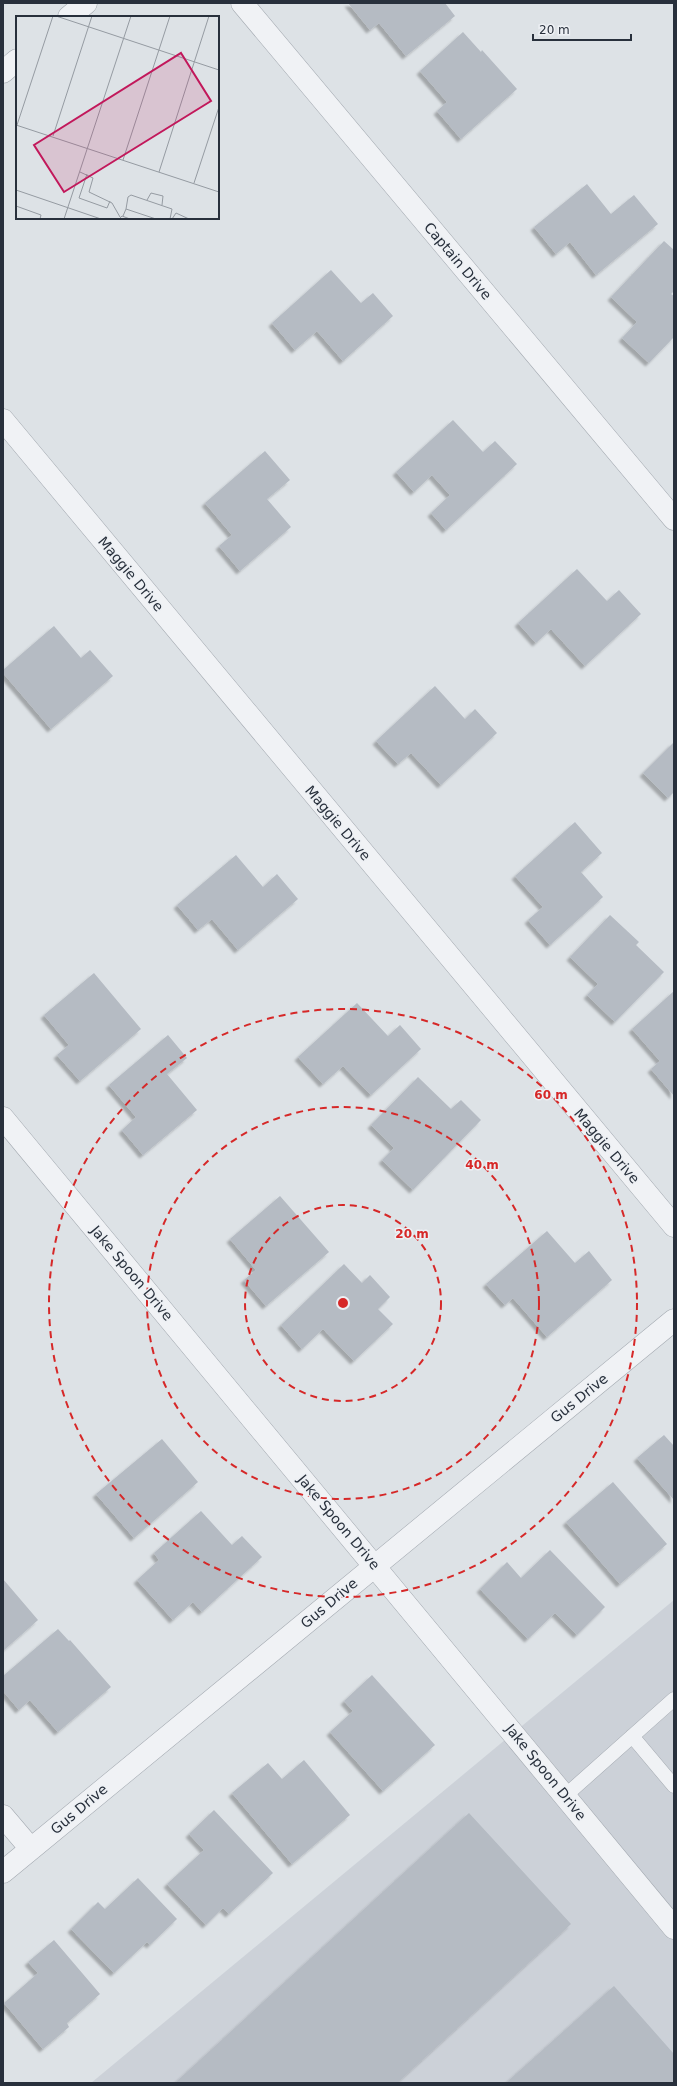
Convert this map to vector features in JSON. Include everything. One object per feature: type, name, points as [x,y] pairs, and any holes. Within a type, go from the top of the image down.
[{"type":"street","points":[[70,16],[86,3]]},
{"type":"street","name":"Captain Drive","points":[[242,3],[674,519]]},
{"type":"street","points":[[3,72],[16,61]]},
{"type":"street","name":"Maggie Drive","points":[[3,420],[674,1226]]},
{"type":"street","name":"Jake Spoon Drive","points":[[3,1118],[375,1565],[674,1928]]},
{"type":"street","name":"Gus Drive","points":[[3,1872],[674,1320]]},
{"type":"street","points":[[3,1816],[31,1849]]},
{"type":"lane","points":[[565,1796],[674,1699]]},
{"type":"lane","points":[[632,1736],[674,1786]]},
{"type":"shaded area","points":[[674,1600],[674,2083],[91,2083]]},
{"type":"building","points":[[348,3],[445,3],[455,16],[406,56],[379,23],[370,30]]},
{"type":"building","points":[[463,32],[481,52],[482,50],[517,89],[461,139],[437,111],[447,102],[420,71]]},
{"type":"building","points":[[587,184],[611,214],[634,195],[658,224],[596,275],[570,242],[556,254],[534,227]]},
{"type":"building","points":[[664,241],[674,250],[674,291],[671,294],[674,296],[674,337],[649,363],[622,338],[637,322],[611,297]]},
{"type":"building","points":[[331,270],[361,303],[373,293],[393,316],[343,361],[317,331],[295,350],[272,323]]},
{"type":"building","points":[[453,420],[483,452],[495,441],[517,464],[446,530],[431,513],[450,495],[432,475],[414,492],[396,472]]},
{"type":"building","points":[[265,451],[290,480],[267,499],[291,527],[240,571],[219,546],[232,535],[205,503]]},
{"type":"building","points":[[577,569],[607,601],[619,590],[641,614],[585,666],[551,629],[536,643],[518,623]]},
{"type":"building","points":[[54,626],[81,658],[90,650],[113,676],[51,729],[3,673],[3,670]]},
{"type":"building","points":[[435,686],[465,719],[475,709],[497,733],[441,785],[411,753],[398,764],[376,741]]},
{"type":"building","points":[[674,742],[674,792],[668,798],[643,773]]},
{"type":"building","points":[[575,822],[602,853],[581,872],[603,897],[550,945],[528,920],[543,907],[515,876]]},
{"type":"building","points":[[236,855],[263,887],[277,874],[298,899],[238,950],[212,919],[198,930],[177,905]]},
{"type":"building","points":[[610,915],[639,942],[636,945],[664,972],[615,1022],[587,995],[598,984],[570,957]]},
{"type":"building","points":[[94,973],[141,1029],[80,1081],[57,1055],[69,1045],[44,1015]]},
{"type":"building","points":[[674,991],[674,1096],[651,1069],[660,1061],[632,1029]]},
{"type":"building","points":[[357,1003],[388,1036],[400,1025],[421,1049],[371,1095],[343,1066],[323,1084],[298,1057]]},
{"type":"building","points":[[168,1035],[187,1058],[167,1074],[197,1110],[143,1155],[122,1130],[136,1117],[109,1085]]},
{"type":"building","points":[[418,1077],[451,1109],[461,1100],[481,1120],[413,1190],[382,1160],[394,1148],[371,1125]]},
{"type":"building","points":[[280,1196],[329,1252],[266,1306],[244,1280],[256,1270],[230,1239]]},
{"type":"building","points":[[547,1231],[575,1263],[589,1251],[612,1280],[547,1337],[513,1298],[505,1305],[486,1284]]},
{"type":"building","points":[[344,1264],[362,1283],[370,1275],[390,1297],[378,1309],[393,1324],[354,1361],[323,1329],[302,1349],[281,1325]]},
{"type":"building","points":[[664,1435],[674,1446],[674,1500],[637,1458]]},
{"type":"building","points":[[162,1439],[198,1482],[134,1538],[96,1494]]},
{"type":"building","points":[[613,1482],[667,1544],[620,1584],[566,1522]]},
{"type":"building","points":[[201,1511],[232,1545],[242,1536],[262,1557],[202,1612],[193,1602],[173,1620],[137,1580],[159,1560],[154,1553]]},
{"type":"building","points":[[550,1550],[605,1607],[577,1635],[555,1613],[528,1639],[480,1589],[507,1562],[521,1578]]},
{"type":"building","points":[[3,1579],[38,1620],[3,1651]]},
{"type":"building","points":[[58,1629],[69,1641],[70,1640],[111,1687],[58,1732],[30,1700],[19,1710],[3,1691],[3,1676]]},
{"type":"building","points":[[372,1675],[435,1745],[383,1791],[330,1732],[353,1711],[344,1701]]},
{"type":"building","points":[[304,1760],[350,1815],[292,1864],[232,1793],[268,1763],[282,1779]]},
{"type":"building","points":[[214,1810],[273,1873],[229,1914],[223,1908],[206,1925],[167,1884],[204,1850],[189,1834]]},
{"type":"building","points":[[469,1813],[571,1924],[397,2083],[175,2083]]},
{"type":"building","points":[[138,1878],[177,1919],[150,1945],[147,1942],[114,1973],[71,1929],[98,1902],[105,1909]]},
{"type":"building","points":[[54,1940],[100,1994],[67,2023],[69,2027],[43,2049],[4,2003],[38,1973],[28,1962]]},
{"type":"building","points":[[614,1986],[674,2054],[674,2083],[506,2083]]}]
